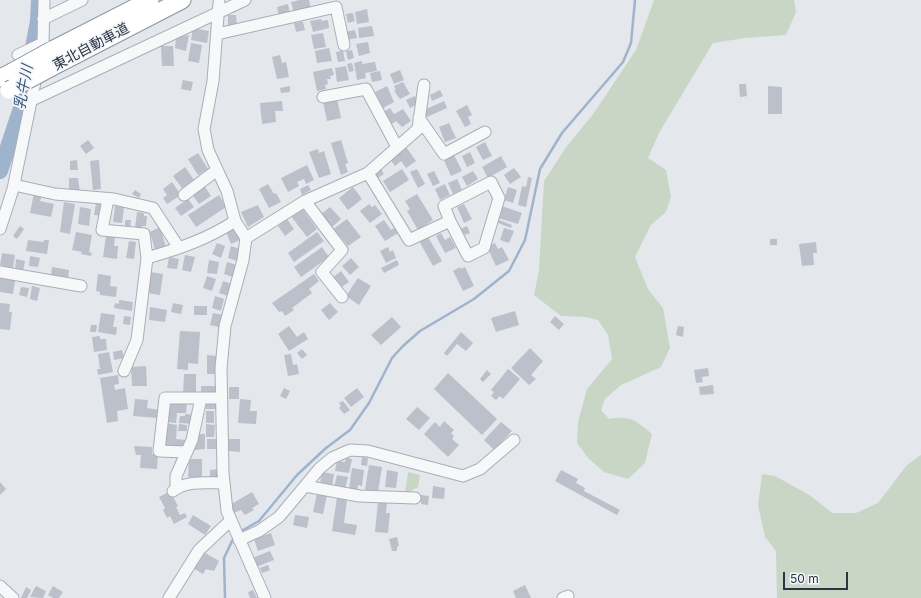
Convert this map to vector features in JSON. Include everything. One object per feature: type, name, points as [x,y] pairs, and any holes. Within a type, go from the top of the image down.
[{"type":"highway","name":"東北自動車道","points":[[5,84],[47,51],[150,0]]},
{"type":"highway","name":"東北自動車道","points":[[47,51],[182,0]]},
{"type":"street","points":[[0,229],[14,185],[32,100],[47,51],[43,19],[44,0]]},
{"type":"street","points":[[43,19],[82,0]]},
{"type":"street","points":[[32,100],[219,8],[245,0]]},
{"type":"street","points":[[217,34],[336,7],[344,45]]},
{"type":"street","points":[[219,8],[213,81],[204,129],[208,150],[227,191],[235,221],[246,238],[243,260],[225,326],[221,368],[226,511],[265,598]]},
{"type":"street","points":[[18,55],[47,51]]},
{"type":"street","points":[[246,238],[305,201],[368,173],[418,128],[424,85]]},
{"type":"street","points":[[323,97],[366,89],[397,147]]},
{"type":"street","points":[[419,118],[444,154],[485,132]]},
{"type":"street","points":[[184,195],[217,170]]},
{"type":"street","points":[[368,173],[409,240],[450,221]]},
{"type":"street","points":[[491,182],[499,198],[484,248],[468,256],[450,221],[444,206],[491,182]]},
{"type":"street","points":[[14,185],[55,194],[108,199],[153,208],[179,248]]},
{"type":"street","points":[[108,199],[102,230],[144,234],[147,258],[137,340],[124,371]]},
{"type":"street","points":[[305,201],[342,250],[322,272],[342,298]]},
{"type":"street","points":[[147,258],[179,248],[219,232],[235,221]]},
{"type":"street","points":[[0,272],[81,286]]},
{"type":"street","points":[[186,452],[159,451],[165,398],[221,398]]},
{"type":"street","points":[[201,398],[192,440],[176,476],[175,490],[180,486],[193,483],[224,483]]},
{"type":"street","points":[[240,540],[259,531],[279,517],[320,468],[332,458],[350,450],[368,451],[463,476],[480,469],[514,440]]},
{"type":"street","points":[[305,486],[359,496],[415,498]]},
{"type":"street","points":[[169,598],[200,550],[230,520]]},
{"type":"street","points":[[0,586],[13,598]]},
{"type":"green space","points":[[654,0],[794,0],[796,12],[786,35],[745,38],[713,43],[659,133],[648,158],[666,170],[671,197],[666,212],[651,225],[635,257],[648,289],[663,308],[670,348],[661,367],[621,385],[605,399],[601,410],[609,419],[628,418],[637,422],[652,434],[645,463],[628,479],[604,472],[589,459],[577,443],[578,422],[587,389],[612,359],[608,335],[598,320],[585,317],[561,316],[534,295],[539,270],[544,181],[567,146],[594,113],[636,50]]},
{"type":"green space","points":[[921,455],[921,598],[777,598],[776,551],[765,537],[758,505],[762,474],[775,476],[811,496],[832,513],[856,513],[878,503],[907,465]]},
{"type":"green space","points":[[408,472],[420,475],[418,487],[405,494]]},
{"type":"building","points":[[309,0],[311,9],[294,13],[291,2]]},
{"type":"building","points":[[288,4],[290,15],[279,17],[277,7]]},
{"type":"building","points":[[367,9],[369,22],[357,24],[355,12]]},
{"type":"building","points":[[353,13],[355,21],[348,23],[346,14]]},
{"type":"building","points":[[228,15],[236,15],[237,26],[228,27]]},
{"type":"building","points":[[321,19],[322,21],[328,20],[329,28],[313,32],[310,21]]},
{"type":"building","points":[[303,22],[305,30],[296,32],[294,23]]},
{"type":"building","points":[[372,26],[374,36],[359,38],[358,28]]},
{"type":"building","points":[[193,28],[209,31],[207,43],[191,40]]},
{"type":"building","points":[[355,30],[357,38],[346,40],[344,32]]},
{"type":"building","points":[[323,33],[326,47],[314,49],[311,35]]},
{"type":"building","points":[[189,35],[186,51],[175,48],[176,38]]},
{"type":"building","points":[[368,42],[370,53],[359,56],[356,44]]},
{"type":"building","points":[[191,43],[202,45],[199,63],[188,61]]},
{"type":"building","points":[[161,46],[173,46],[174,66],[162,66]]},
{"type":"building","points":[[329,48],[332,61],[317,63],[315,51]]},
{"type":"building","points":[[352,50],[354,58],[348,60],[346,51]]},
{"type":"building","points":[[343,51],[345,61],[338,62],[336,52]]},
{"type":"building","points":[[280,55],[282,63],[286,62],[289,77],[277,79],[272,57]]},
{"type":"building","points":[[362,61],[362,64],[375,62],[377,71],[365,73],[366,78],[357,80],[354,63]]},
{"type":"building","points":[[352,63],[354,71],[349,72],[347,64]]},
{"type":"building","points":[[346,66],[349,80],[337,82],[335,68]]},
{"type":"building","points":[[332,68],[334,75],[330,76],[331,79],[327,79],[328,84],[325,85],[326,89],[317,91],[313,72]]},
{"type":"building","points":[[400,70],[404,80],[394,84],[390,74]]},
{"type":"building","points":[[380,71],[382,80],[372,82],[370,73]]},
{"type":"building","points":[[183,80],[193,82],[191,91],[181,89]]},
{"type":"building","points":[[403,82],[410,94],[400,99],[394,91],[396,90],[394,86]]},
{"type":"building","points":[[739,84],[746,84],[747,96],[740,97]]},
{"type":"building","points":[[290,86],[290,92],[281,93],[280,88]]},
{"type":"building","points":[[387,86],[394,102],[383,108],[375,92]]},
{"type":"building","points":[[768,86],[782,87],[782,114],[768,114]]},
{"type":"building","points":[[440,90],[443,96],[432,101],[430,95]]},
{"type":"building","points":[[415,96],[419,103],[410,108],[406,100]]},
{"type":"building","points":[[337,99],[341,118],[327,121],[323,102]]},
{"type":"building","points":[[282,101],[283,111],[275,111],[276,122],[262,124],[260,103]]},
{"type":"building","points":[[444,101],[447,108],[427,117],[424,110]]},
{"type":"building","points":[[467,105],[472,115],[468,117],[471,124],[465,127],[456,111]]},
{"type":"building","points":[[390,108],[394,114],[403,109],[411,121],[402,127],[396,121],[392,124],[384,112]]},
{"type":"building","points":[[449,123],[456,138],[445,142],[439,127]]},
{"type":"building","points":[[88,140],[94,148],[86,154],[80,146]]},
{"type":"building","points":[[341,140],[348,163],[345,164],[348,172],[341,175],[331,143]]},
{"type":"building","points":[[485,142],[492,156],[483,160],[476,147]]},
{"type":"building","points":[[406,147],[416,161],[406,168],[401,161],[395,166],[390,159]]},
{"type":"building","points":[[318,149],[319,153],[324,151],[331,174],[319,178],[309,152]]},
{"type":"building","points":[[470,152],[475,163],[467,167],[462,156]]},
{"type":"building","points":[[198,153],[208,169],[198,175],[188,159]]},
{"type":"building","points":[[453,153],[462,171],[451,176],[443,158]]},
{"type":"building","points":[[501,156],[507,167],[488,178],[482,167]]},
{"type":"building","points":[[77,160],[78,170],[70,170],[70,161]]},
{"type":"building","points":[[99,160],[101,189],[93,190],[90,161]]},
{"type":"building","points":[[307,165],[314,180],[306,184],[304,179],[297,182],[299,186],[288,192],[281,178]]},
{"type":"building","points":[[185,167],[194,180],[182,188],[173,176]]},
{"type":"building","points":[[514,168],[521,177],[510,184],[504,175]]},
{"type":"building","points":[[381,169],[384,174],[378,178],[375,173]]},
{"type":"building","points":[[402,169],[409,180],[390,192],[383,181]]},
{"type":"building","points":[[417,169],[425,184],[418,188],[410,172]]},
{"type":"building","points":[[434,171],[440,183],[433,186],[427,174]]},
{"type":"building","points":[[473,171],[478,179],[467,186],[462,177]]},
{"type":"building","points":[[528,177],[532,178],[526,207],[518,205],[522,186],[526,187]]},
{"type":"building","points":[[69,178],[78,178],[80,193],[69,193]]},
{"type":"building","points":[[457,179],[462,190],[453,194],[448,183]]},
{"type":"building","points":[[172,182],[181,195],[167,204],[163,198],[167,195],[163,189]]},
{"type":"building","points":[[203,184],[211,196],[199,204],[191,193]]},
{"type":"building","points":[[268,184],[274,194],[276,193],[281,202],[269,208],[259,189]]},
{"type":"building","points":[[445,184],[450,195],[440,200],[435,189]]},
{"type":"building","points":[[308,185],[311,190],[302,195],[300,189]]},
{"type":"building","points":[[353,187],[362,199],[348,210],[339,198]]},
{"type":"building","points":[[508,187],[517,190],[513,203],[504,200]]},
{"type":"building","points":[[135,190],[141,194],[139,198],[132,194]]},
{"type":"building","points":[[34,193],[42,195],[40,201],[54,204],[51,217],[30,213]]},
{"type":"building","points":[[417,194],[433,220],[418,230],[407,211],[410,209],[405,201]]},
{"type":"building","points":[[219,195],[226,207],[196,227],[188,215]]},
{"type":"building","points":[[188,199],[194,207],[181,216],[175,208]]},
{"type":"building","points":[[64,202],[75,204],[70,234],[60,232]]},
{"type":"building","points":[[96,203],[103,204],[102,216],[94,215]]},
{"type":"building","points":[[369,204],[372,207],[375,205],[382,214],[370,223],[360,211]]},
{"type":"building","points":[[464,204],[472,219],[464,223],[457,207]]},
{"type":"building","points":[[258,205],[264,217],[248,227],[241,212]]},
{"type":"building","points":[[115,206],[124,207],[122,223],[113,222]]},
{"type":"building","points":[[502,206],[522,213],[518,224],[498,218]]},
{"type":"building","points":[[80,207],[91,209],[89,226],[78,224]]},
{"type":"building","points":[[301,207],[317,229],[307,237],[290,215]]},
{"type":"building","points":[[330,207],[341,219],[331,228],[320,215]]},
{"type":"building","points":[[137,212],[144,213],[144,216],[147,216],[146,226],[142,226],[142,229],[135,228]]},
{"type":"building","points":[[287,219],[294,229],[285,236],[278,226]]},
{"type":"building","points":[[347,219],[361,237],[348,246],[340,236],[338,238],[332,230]]},
{"type":"building","points":[[125,220],[131,220],[130,228],[125,228]]},
{"type":"building","points":[[384,220],[391,230],[394,228],[398,233],[385,241],[375,226]]},
{"type":"building","points":[[499,220],[512,225],[511,228],[498,223]]},
{"type":"building","points":[[20,226],[24,229],[17,239],[13,236]]},
{"type":"building","points":[[467,226],[470,233],[465,235],[461,229]]},
{"type":"building","points":[[160,227],[166,247],[155,250],[150,232]]},
{"type":"building","points":[[235,228],[240,240],[231,244],[226,232]]},
{"type":"building","points":[[504,228],[514,231],[509,243],[500,240]]},
{"type":"building","points":[[76,232],[92,235],[89,252],[92,253],[91,256],[72,250]]},
{"type":"building","points":[[317,232],[324,241],[294,262],[288,253]]},
{"type":"building","points":[[441,233],[445,240],[450,237],[456,248],[445,253],[436,236]]},
{"type":"building","points":[[106,236],[115,237],[114,246],[118,246],[117,259],[103,257]]},
{"type":"building","points":[[428,237],[442,261],[433,266],[419,241]]},
{"type":"building","points":[[770,239],[777,239],[777,245],[770,245]]},
{"type":"building","points":[[28,240],[44,242],[44,240],[49,240],[47,254],[26,251]]},
{"type":"building","points":[[129,241],[136,242],[134,259],[126,258]]},
{"type":"building","points":[[816,242],[817,253],[813,253],[814,265],[802,266],[799,244]]},
{"type":"building","points":[[217,243],[225,246],[221,258],[212,254]]},
{"type":"building","points":[[495,243],[498,249],[502,247],[509,260],[496,266],[489,251],[490,245]]},
{"type":"building","points":[[231,246],[240,249],[237,261],[228,258]]},
{"type":"building","points":[[322,247],[329,257],[301,277],[294,267]]},
{"type":"building","points":[[388,247],[390,252],[393,250],[396,258],[386,263],[380,251]]},
{"type":"building","points":[[2,253],[15,255],[13,268],[0,265]]},
{"type":"building","points":[[185,255],[195,257],[191,272],[182,270]]},
{"type":"building","points":[[30,256],[40,258],[38,267],[29,266]]},
{"type":"building","points":[[169,257],[179,259],[177,269],[167,268]]},
{"type":"building","points":[[351,258],[359,267],[350,275],[342,266]]},
{"type":"building","points":[[16,259],[25,261],[23,271],[15,270]]},
{"type":"building","points":[[209,260],[219,262],[217,274],[207,273]]},
{"type":"building","points":[[397,260],[399,265],[384,273],[381,268]]},
{"type":"building","points":[[227,262],[237,265],[233,277],[224,274]]},
{"type":"building","points":[[52,267],[69,270],[68,279],[51,276]]},
{"type":"building","points":[[460,267],[461,269],[465,267],[474,286],[463,291],[453,271]]},
{"type":"building","points":[[341,271],[349,282],[339,289],[331,279]]},
{"type":"building","points":[[150,272],[163,274],[160,295],[147,293]]},
{"type":"building","points":[[98,274],[111,276],[110,286],[117,287],[116,297],[100,295],[100,292],[96,291]]},
{"type":"building","points":[[314,274],[319,281],[309,289],[312,293],[292,308],[294,310],[285,316],[282,311],[279,312],[272,303]]},
{"type":"building","points":[[207,276],[216,279],[212,291],[203,288]]},
{"type":"building","points":[[0,278],[15,280],[13,294],[0,292]]},
{"type":"building","points":[[358,278],[371,286],[359,305],[346,296]]},
{"type":"building","points":[[223,281],[232,284],[228,296],[219,293]]},
{"type":"building","points":[[32,286],[40,288],[37,301],[30,299]]},
{"type":"building","points":[[21,287],[29,288],[27,297],[19,295]]},
{"type":"building","points":[[215,296],[224,299],[221,311],[212,308]]},
{"type":"building","points":[[119,300],[133,302],[132,311],[114,308],[115,303],[119,304]]},
{"type":"building","points":[[0,303],[10,304],[9,312],[12,312],[10,330],[0,329]]},
{"type":"building","points":[[173,303],[183,305],[181,314],[171,312]]},
{"type":"building","points":[[330,303],[338,312],[329,320],[321,310]]},
{"type":"building","points":[[194,306],[207,306],[207,315],[194,315]]},
{"type":"building","points":[[150,307],[167,310],[165,322],[149,320]]},
{"type":"building","points":[[515,311],[519,325],[496,332],[491,318]]},
{"type":"building","points":[[101,313],[115,315],[113,327],[117,327],[116,335],[98,332]]},
{"type":"building","points":[[213,313],[223,315],[219,327],[210,325]]},
{"type":"building","points":[[124,316],[131,317],[130,325],[123,324]]},
{"type":"building","points":[[555,316],[564,324],[559,330],[550,322]]},
{"type":"building","points":[[392,317],[401,327],[381,345],[371,335]]},
{"type":"building","points":[[91,325],[97,325],[96,332],[90,332]]},
{"type":"building","points":[[289,326],[297,337],[304,332],[308,339],[289,351],[278,334]]},
{"type":"building","points":[[678,326],[684,327],[683,337],[676,335]]},
{"type":"building","points":[[180,331],[200,332],[198,364],[188,363],[188,370],[177,369]]},
{"type":"building","points":[[461,332],[473,343],[466,351],[457,344],[447,356],[444,353]]},
{"type":"building","points":[[100,336],[100,339],[106,339],[107,350],[94,352],[92,337]]},
{"type":"building","points":[[530,348],[543,361],[531,375],[536,379],[529,385],[511,368]]},
{"type":"building","points":[[302,349],[307,355],[302,359],[297,353]]},
{"type":"building","points":[[122,350],[124,358],[114,360],[113,352]]},
{"type":"building","points":[[109,352],[113,372],[98,375],[97,369],[100,369],[98,354]]},
{"type":"building","points":[[291,354],[293,365],[297,364],[299,374],[288,376],[284,355]]},
{"type":"building","points":[[207,355],[216,356],[216,374],[207,374]]},
{"type":"building","points":[[146,366],[147,386],[132,386],[131,367]]},
{"type":"building","points":[[708,368],[709,376],[702,377],[703,382],[696,383],[694,370]]},
{"type":"building","points":[[508,369],[520,379],[503,399],[500,396],[496,400],[491,396],[494,392],[491,390]]},
{"type":"building","points":[[487,370],[491,374],[483,382],[480,379]]},
{"type":"building","points":[[448,373],[497,419],[482,435],[434,389]]},
{"type":"building","points":[[184,374],[196,374],[196,394],[183,394]]},
{"type":"building","points":[[118,375],[119,384],[114,385],[115,390],[125,388],[128,409],[117,411],[118,421],[107,423],[100,378]]},
{"type":"building","points":[[713,385],[714,394],[700,395],[699,387]]},
{"type":"building","points":[[201,386],[216,386],[217,394],[201,395]]},
{"type":"building","points":[[229,387],[239,387],[239,399],[229,399]]},
{"type":"building","points":[[284,388],[290,391],[286,399],[280,396]]},
{"type":"building","points":[[357,388],[364,397],[351,407],[344,398]]},
{"type":"building","points":[[135,399],[148,400],[147,408],[159,410],[158,418],[133,416]]},
{"type":"building","points":[[240,399],[251,400],[250,411],[257,411],[256,424],[238,423]]},
{"type":"building","points":[[168,400],[187,402],[186,413],[177,413],[176,423],[166,422]]},
{"type":"building","points":[[343,401],[350,410],[344,414],[339,408],[341,406],[339,403]]},
{"type":"building","points":[[206,402],[216,402],[216,409],[206,409]]},
{"type":"building","points":[[417,407],[430,418],[419,430],[406,419]]},
{"type":"building","points":[[206,411],[214,411],[214,423],[206,423]]},
{"type":"building","points":[[185,414],[195,415],[194,424],[179,423],[180,416],[185,416]]},
{"type":"building","points":[[444,421],[454,430],[451,433],[454,436],[452,439],[459,445],[448,457],[424,434],[435,422],[440,427]]},
{"type":"building","points":[[501,422],[512,431],[494,450],[484,440]]},
{"type":"building","points":[[165,423],[177,425],[176,439],[186,440],[185,448],[162,445]]},
{"type":"building","points":[[179,424],[187,425],[187,431],[178,431]]},
{"type":"building","points":[[206,424],[215,425],[214,437],[206,437]]},
{"type":"building","points":[[197,434],[205,434],[205,449],[195,450]]},
{"type":"building","points":[[207,439],[217,439],[217,449],[207,449]]},
{"type":"building","points":[[229,439],[240,439],[240,452],[229,451]]},
{"type":"building","points":[[134,446],[152,447],[152,454],[158,454],[157,469],[140,468],[141,455],[136,455]]},
{"type":"building","points":[[362,457],[368,458],[367,466],[361,465]]},
{"type":"building","points":[[346,458],[352,459],[349,473],[335,471],[337,461],[345,462]]},
{"type":"building","points":[[189,459],[202,459],[202,477],[188,477]]},
{"type":"building","points":[[369,465],[382,467],[378,492],[365,490]]},
{"type":"building","points":[[352,468],[364,470],[362,486],[358,485],[357,491],[349,489]]},
{"type":"building","points":[[218,469],[218,478],[210,478],[210,470]]},
{"type":"building","points":[[387,470],[398,472],[396,488],[385,487]]},
{"type":"building","points":[[561,470],[578,479],[576,483],[585,488],[584,491],[620,510],[617,515],[555,481]]},
{"type":"building","points":[[322,472],[334,474],[332,486],[320,484]]},
{"type":"building","points":[[337,475],[348,477],[345,489],[334,487]]},
{"type":"building","points":[[0,482],[6,489],[0,495]]},
{"type":"building","points":[[433,486],[445,488],[444,499],[432,498]]},
{"type":"building","points":[[252,492],[259,504],[252,508],[254,510],[245,515],[241,510],[234,513],[230,505]]},
{"type":"building","points":[[167,493],[169,496],[172,495],[178,506],[176,507],[180,515],[185,513],[187,517],[174,524],[170,516],[167,518],[163,510],[165,508],[159,497]]},
{"type":"building","points":[[317,493],[327,495],[323,514],[313,512]]},
{"type":"building","points":[[421,495],[429,496],[428,505],[421,504]]},
{"type":"building","points":[[337,497],[347,499],[344,523],[357,525],[355,535],[332,531]]},
{"type":"building","points":[[378,502],[387,503],[386,513],[390,513],[388,533],[375,532]]},
{"type":"building","points":[[193,515],[211,526],[205,535],[188,524]]},
{"type":"building","points":[[295,515],[309,517],[307,528],[293,525]]},
{"type":"building","points":[[271,533],[275,545],[258,551],[254,539]]},
{"type":"building","points":[[397,537],[399,546],[397,547],[397,551],[392,551],[389,539]]},
{"type":"building","points":[[270,551],[274,560],[256,567],[252,558]]},
{"type":"building","points":[[205,553],[219,561],[214,571],[206,569],[203,574],[193,568],[196,563],[198,564]]},
{"type":"building","points":[[268,565],[270,570],[262,573],[260,568]]},
{"type":"building","points":[[525,585],[531,598],[516,598],[513,591]]},
{"type":"building","points":[[36,586],[46,591],[43,598],[30,597]]},
{"type":"building","points":[[53,586],[63,592],[59,598],[53,598],[48,595]]},
{"type":"building","points":[[26,587],[31,590],[27,598],[21,598]]},
{"type":"building","points":[[253,590],[257,598],[250,598],[248,592]]},
{"type":"waterway","name":"乳牛川","points":[[0,171],[22,105],[38,21],[39,0]]},
{"type":"waterway","points":[[243,530],[259,521],[297,475],[326,448],[350,430],[369,403],[392,358],[403,346],[420,331],[474,299],[509,271],[525,240],[540,169],[562,133],[623,62],[631,43],[635,0]]},
{"type":"waterway","points":[[225,598],[224,558],[233,539]]}]
